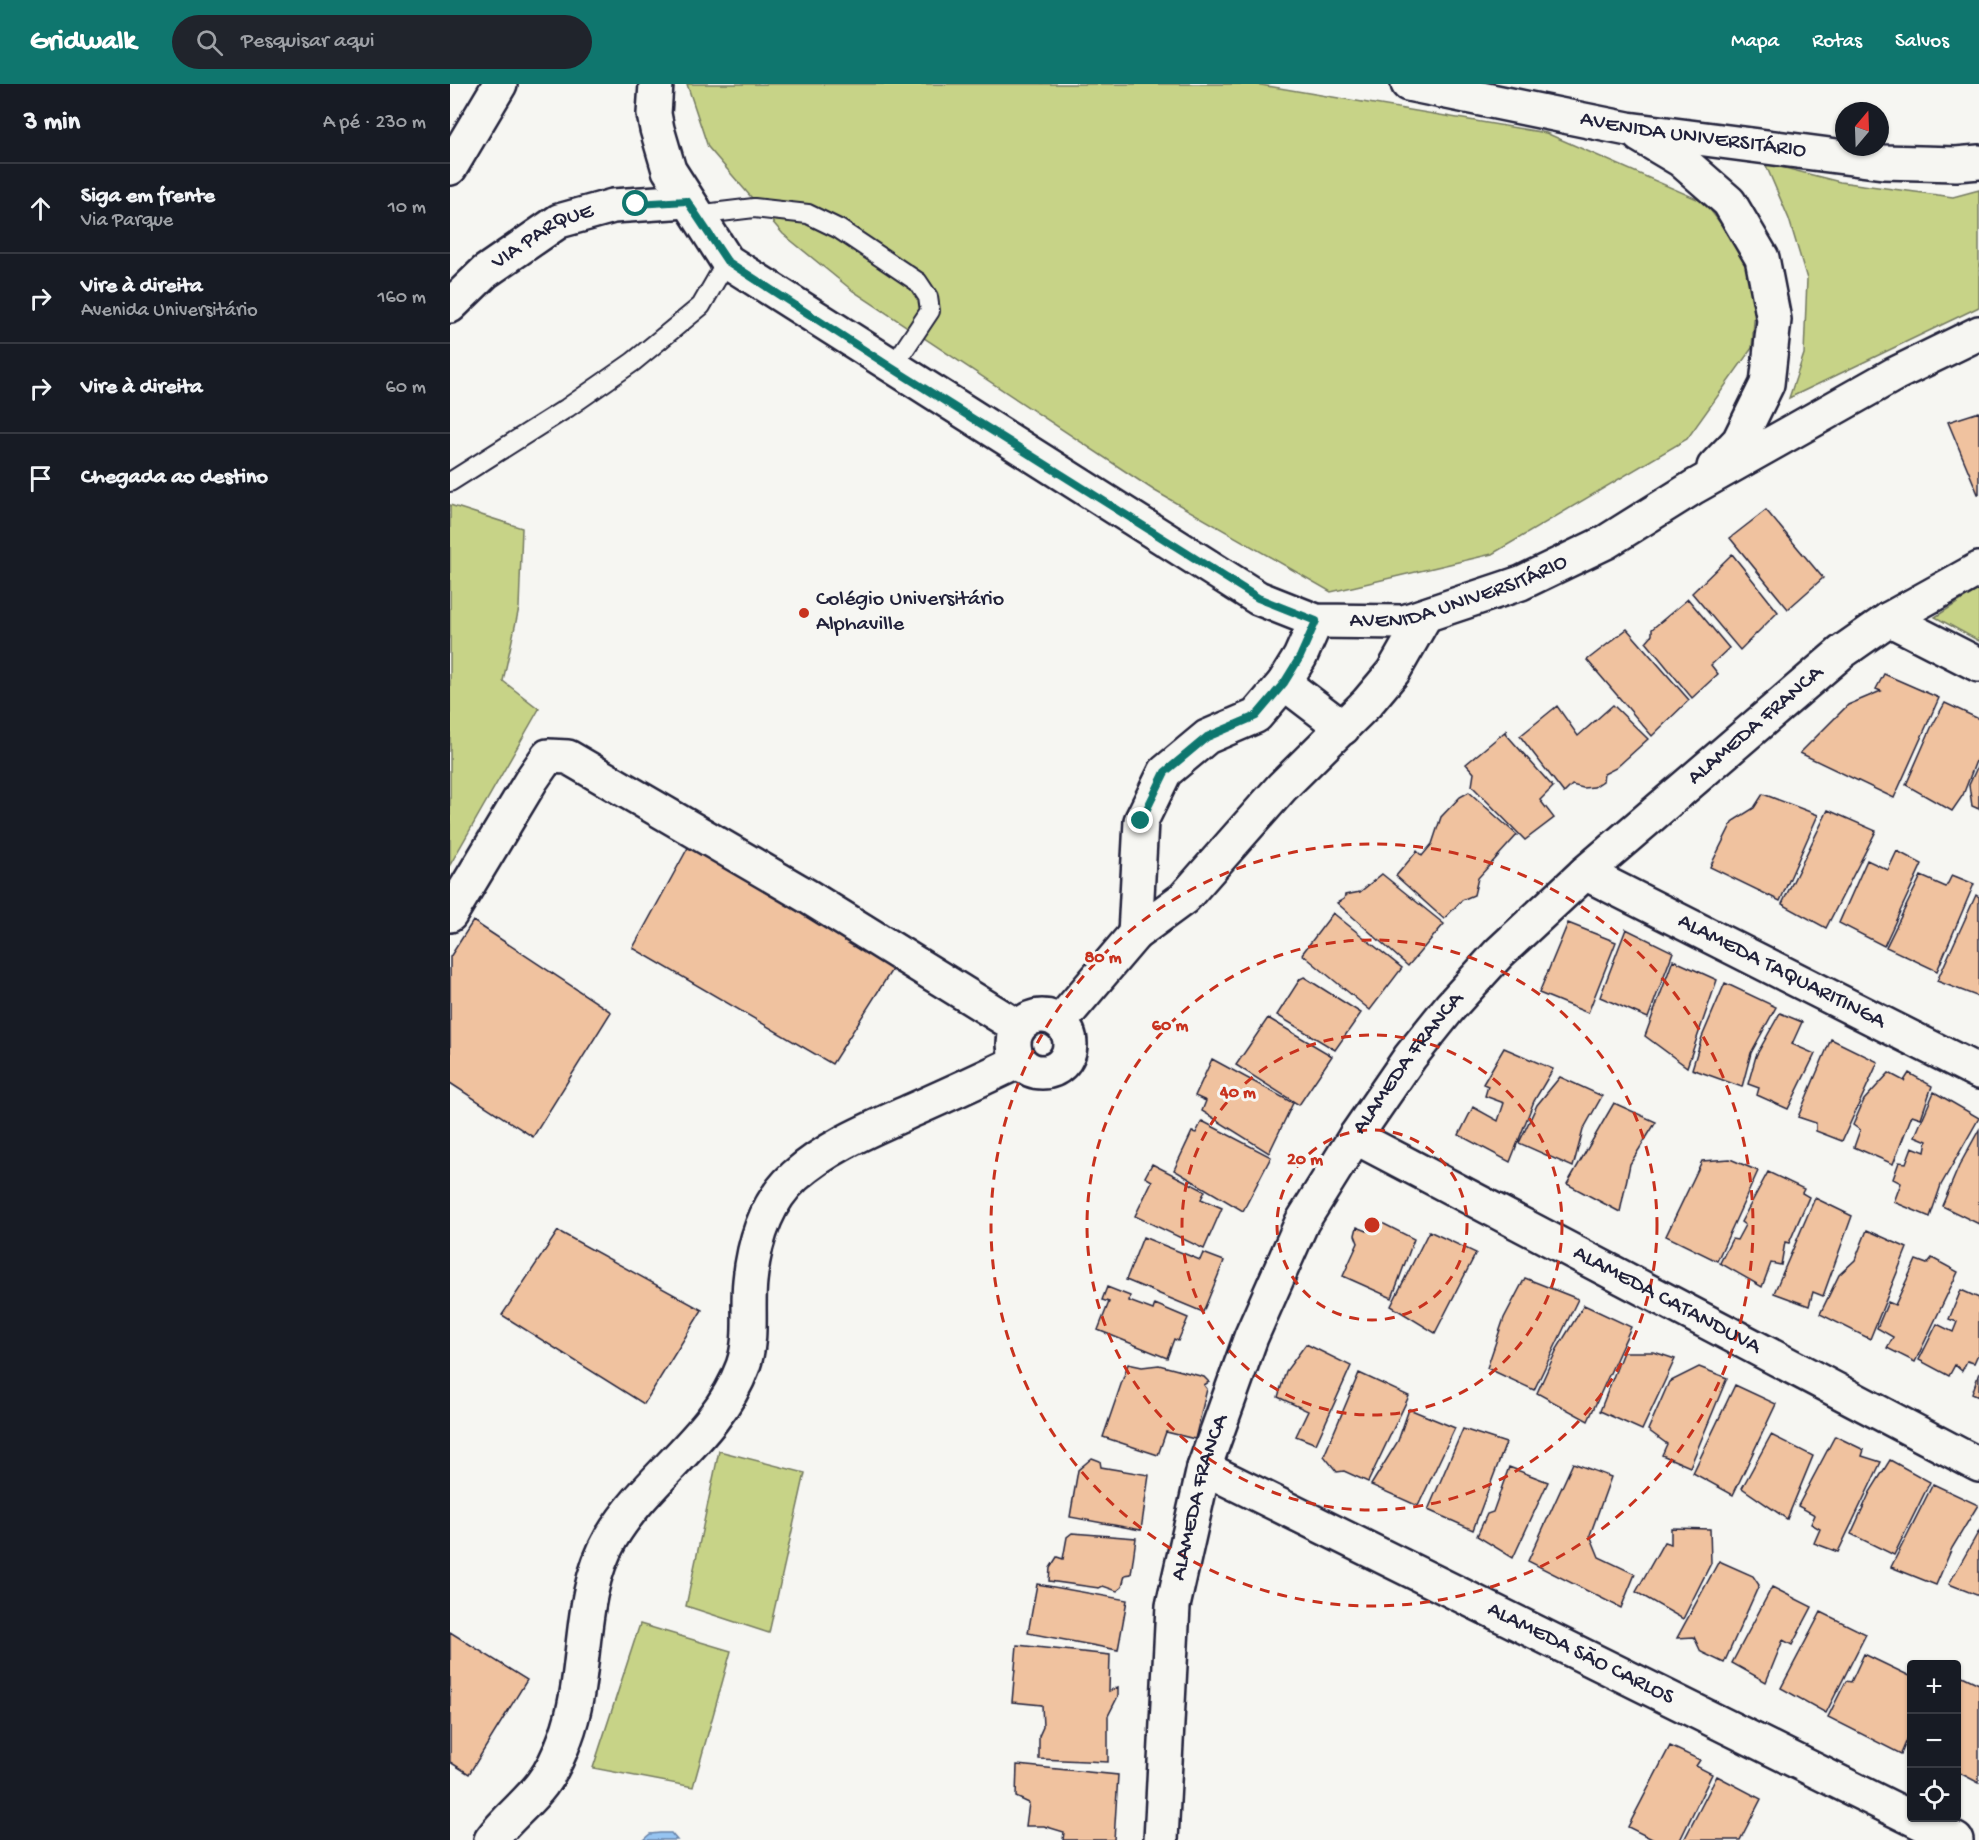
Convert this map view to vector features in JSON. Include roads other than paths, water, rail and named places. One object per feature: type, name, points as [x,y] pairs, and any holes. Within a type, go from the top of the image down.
[{"type":"street","points":[[450,168],[500,84]]},
{"type":"street","name":"AVENIDA UNIVERSITÁRIO","points":[[656,84],[654,114],[669,170],[727,261],[892,368],[1258,598],[1316,621],[1404,622],[1521,583],[1606,542],[1694,487],[1895,374],[1979,333]]},
{"type":"street","name":"AVENIDA UNIVERSITÁRIO","points":[[1408,84],[1628,129],[1883,162],[1956,164],[1979,162]]},
{"type":"street","points":[[1628,129],[1681,160],[1729,202],[1762,258],[1774,320],[1767,384],[1739,441],[1694,487]]},
{"type":"street","name":"VIA PARQUE","points":[[450,306],[485,272],[559,221],[613,206],[692,208]]},
{"type":"street","name":"ALAMEDA FRANCA","points":[[1165,1838],[1173,1606],[1204,1468],[1251,1336],[1302,1222],[1355,1137],[1410,1057],[1450,1007],[1499,953],[1585,873],[1842,652],[1889,619],[1979,569]]},
{"type":"street","points":[[1060,1022],[1135,934],[1184,898],[1282,787],[1343,728],[1393,672],[1425,616]]},
{"type":"street","points":[[1889,619],[1979,665]]},
{"type":"street","points":[[1135,934],[1141,821],[1165,772],[1207,737],[1256,716],[1284,683],[1300,657],[1316,621]]},
{"type":"street","points":[[1284,683],[1343,728]]},
{"type":"street","points":[[450,915],[532,778],[548,756],[568,757],[807,896],[1018,1027]]},
{"type":"street","name":"ALAMEDA TAQUARITINGA","points":[[1585,873],[1979,1072]]},
{"type":"street","points":[[1041,1015],[1060,1022],[1071,1037],[1071,1050],[1066,1062],[1051,1072],[1033,1072],[1019,1061],[1013,1045],[1018,1027],[1028,1019],[1041,1015]]},
{"type":"street","points":[[491,1840],[503,1824],[542,1784],[566,1738],[575,1697],[591,1591],[599,1564],[612,1537],[645,1494],[720,1407],[743,1366],[751,1325],[750,1282],[758,1240],[770,1204],[794,1177],[837,1144],[1019,1061]]},
{"type":"street","name":"ALAMEDA CATANDUVA","points":[[1355,1137],[1979,1465]]},
{"type":"street","name":"ALAMEDA SÃO CARLOS","points":[[1204,1468],[1956,1840]]},
{"type":"lane","points":[[692,208],[754,208],[808,214],[838,229],[918,282],[928,297],[930,311],[892,368]]},
{"type":"lane","points":[[450,482],[567,408],[633,362],[701,306],[727,261]]},
{"type":"water","points":[[671,1833],[677,1840],[643,1840],[650,1834]]},
{"type":"place","name":"Colégio Universitário Alphaville","points":[[804,613]]}]
